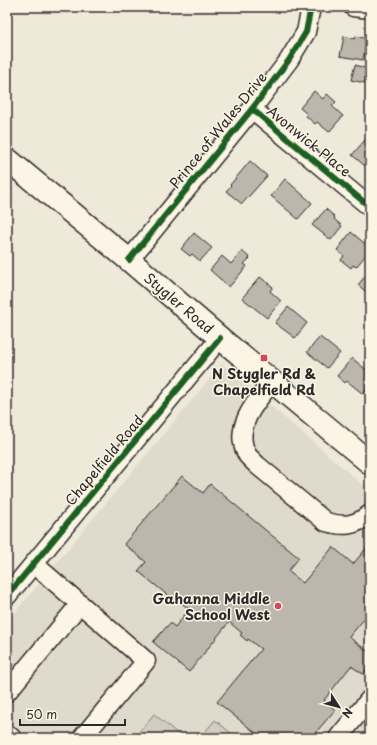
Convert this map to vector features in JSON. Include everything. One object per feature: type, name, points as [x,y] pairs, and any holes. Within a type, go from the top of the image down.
[{"type":"main road","name":"Stygler Road","points":[[7,159],[370,462]]},
{"type":"street","name":"Prince of Wales Drive","points":[[129,260],[252,109],[289,60],[306,32],[311,7]]},
{"type":"street","points":[[353,7],[370,10]]},
{"type":"street","name":"Avonwick Place","points":[[252,109],[370,206]]},
{"type":"street","name":"Chapelfield Road","points":[[7,596],[220,338]]},
{"type":"street","points":[[273,381],[255,402],[245,422],[242,434],[244,446],[248,456],[326,522],[346,525],[356,523],[370,514]]},
{"type":"street","points":[[34,564],[146,661],[82,738]]},
{"type":"street","points":[[7,692],[80,604]]},
{"type":"street","points":[[338,738],[370,699]]},
{"type":"street","points":[[7,734],[12,738]]},
{"type":"shaded area","points":[[222,364],[370,491],[370,738],[7,738],[7,622]]},
{"type":"shaded area","points":[[154,714],[183,738],[134,738]]},
{"type":"shaded area","points":[[215,720],[237,738],[200,738]]},
{"type":"building","points":[[344,36],[355,39],[356,36],[367,39],[363,60],[340,56]]},
{"type":"building","points":[[355,65],[369,69],[365,83],[351,80]]},
{"type":"building","points":[[314,91],[323,99],[327,94],[336,102],[332,106],[343,116],[329,132],[317,122],[315,124],[300,108]]},
{"type":"building","points":[[365,140],[370,145],[370,170],[352,155]]},
{"type":"building","points":[[250,161],[267,176],[242,204],[226,191]]},
{"type":"building","points":[[285,179],[312,203],[298,219],[271,196]]},
{"type":"building","points":[[326,209],[342,226],[331,240],[312,225]]},
{"type":"building","points":[[351,232],[370,248],[370,250],[356,267],[353,265],[351,268],[341,260],[344,256],[337,250]]},
{"type":"building","points":[[194,233],[212,248],[200,261],[192,254],[190,256],[181,249]]},
{"type":"building","points":[[242,251],[250,258],[244,264],[247,266],[229,287],[210,270],[222,256],[231,264]]},
{"type":"building","points":[[370,270],[370,295],[358,285]]},
{"type":"building","points":[[260,277],[273,287],[270,291],[281,301],[267,318],[242,298]]},
{"type":"building","points":[[288,307],[307,323],[295,338],[275,323]]},
{"type":"building","points":[[320,337],[340,353],[327,368],[307,352]]},
{"type":"building","points":[[352,358],[370,373],[370,386],[363,394],[347,381],[345,383],[337,376]]},
{"type":"building","name":"Gahanna Middle School West","points":[[182,476],[203,493],[210,484],[299,558],[288,571],[303,583],[333,547],[353,564],[370,544],[370,612],[349,637],[370,653],[370,665],[363,674],[351,666],[324,700],[335,710],[311,738],[262,738],[217,702],[261,649],[248,639],[247,641],[240,635],[242,633],[229,622],[189,672],[153,642],[170,623],[175,627],[189,609],[179,601],[177,603],[138,571],[146,562],[124,544]]},
{"type":"cycle path","points":[[129,260],[252,109],[289,60],[306,32],[311,7]]},
{"type":"cycle path","points":[[252,109],[370,207]]},
{"type":"cycle path","points":[[7,596],[220,338]]},
{"type":"place","name":"N Stygler Rd & Chapelfield Rd","points":[[264,358]]},
{"type":"place","name":"Gahanna Middle School West","points":[[278,606]]}]
